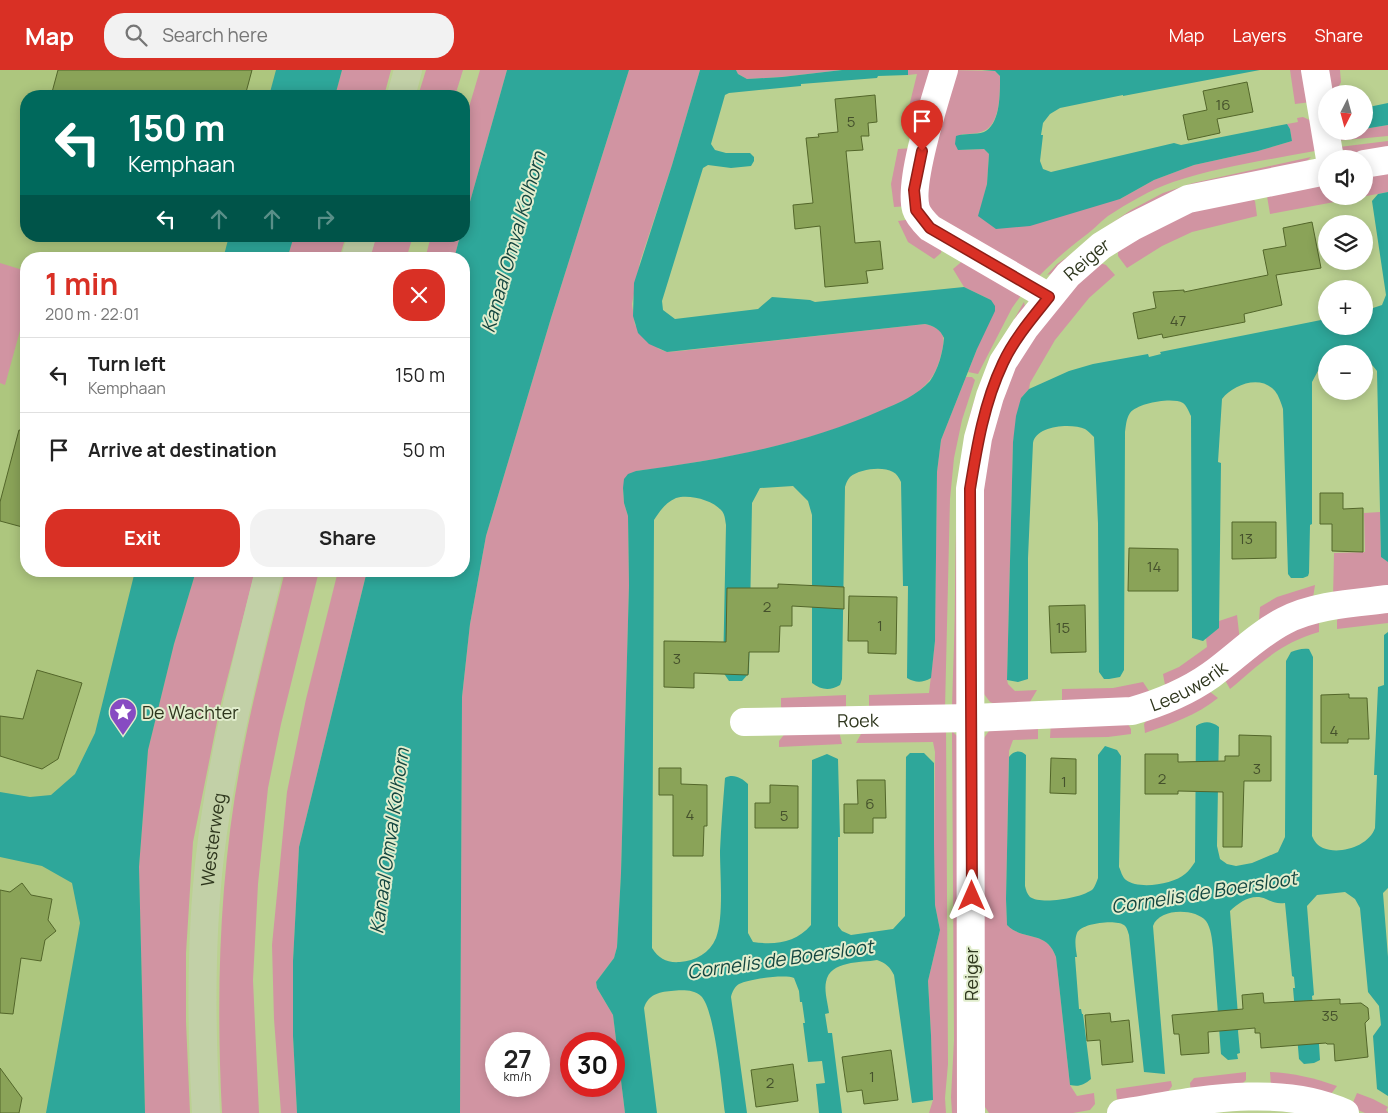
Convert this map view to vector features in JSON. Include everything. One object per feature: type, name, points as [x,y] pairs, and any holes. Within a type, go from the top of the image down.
[{"type":"main road","points":[[403,90],[408,70]]},
{"type":"main road","name":"Westerweg","points":[[206,1113],[202,1002],[204,933],[210,857],[219,793],[234,716],[268,577]]},
{"type":"street","points":[[944,70],[926,132],[914,190],[916,210],[930,228],[1049,297]]},
{"type":"street","points":[[1315,70],[1328,150]]},
{"type":"street","points":[[1373,162],[1388,160]]},
{"type":"street","name":"Reiger","points":[[971,1113],[972,718],[970,489],[978,438],[990,396],[1003,362],[1025,328],[1068,275],[1102,246],[1132,227],[1188,199],[1318,173]]},
{"type":"street","name":"Leeuwerik","points":[[972,718],[1132,711],[1158,704],[1212,675],[1251,642],[1286,620],[1327,607],[1388,599]]},
{"type":"street","name":"Roek","points":[[744,722],[972,718]]},
{"type":"street","points":[[1121,1113],[1184,1103],[1260,1095],[1294,1098],[1344,1113]]},
{"type":"shaded area","points":[[0,70],[372,70],[367,90],[20,90],[20,242],[324,242],[322,252],[20,252],[20,577],[225,577],[183,717],[180,1113],[0,1113]]},
{"type":"shaded area","points":[[342,70],[391,70],[386,90],[337,90]]},
{"type":"shaded area","points":[[426,70],[463,70],[457,90],[420,90]]},
{"type":"shaded area","points":[[480,70],[507,70],[470,202],[470,104]]},
{"type":"shaded area","points":[[629,70],[700,70],[672,165],[640,262],[632,304],[635,325],[659,349],[667,352],[925,324],[940,331],[944,341],[938,364],[929,381],[913,395],[881,411],[822,433],[761,450],[636,471],[623,488],[624,503],[628,516],[629,585],[621,873],[617,947],[614,958],[596,982],[597,988],[613,1015],[615,1032],[560,1032],[560,1097],[623,1097],[625,1113],[460,1113],[462,697],[470,624],[486,536],[551,318]]},
{"type":"shaded area","points":[[736,70],[842,70],[747,79],[738,74]]},
{"type":"shaded area","points":[[908,70],[935,70],[922,118],[906,119],[917,74],[908,75]]},
{"type":"shaded area","points":[[952,70],[995,71],[1000,76],[996,116],[988,129],[974,134],[962,134],[958,150],[984,149],[989,154],[987,184],[979,216],[1120,199],[1154,180],[1194,165],[1258,151],[1292,141],[1287,124],[1298,122],[1297,118],[1303,117],[1314,122],[1317,143],[1315,151],[1207,172],[1164,185],[1108,216],[1039,276],[928,211],[924,176]]},
{"type":"shaded area","points":[[1290,70],[1306,70],[1311,102],[1295,104]]},
{"type":"shaded area","points":[[1323,70],[1340,70],[1340,85],[1325,85]]},
{"type":"shaded area","points":[[1388,125],[1388,136],[1373,137],[1373,128]]},
{"type":"shaded area","points":[[1388,141],[1388,150],[1373,153],[1373,150],[1344,150],[1339,147]]},
{"type":"shaded area","points":[[913,148],[909,206],[894,207],[891,184],[898,149]]},
{"type":"shaded area","points":[[1311,157],[1307,161],[1236,178],[1047,275],[1057,264],[1086,244],[1102,230],[1131,210],[1163,193],[1193,183]]},
{"type":"shaded area","points":[[1388,169],[1388,192],[1373,195],[1373,172]]},
{"type":"shaded area","points":[[1318,183],[1318,205],[1270,214],[1267,196]]},
{"type":"shaded area","points":[[1248,195],[1255,201],[1257,216],[1192,232],[1162,246],[1127,268],[1118,256],[1118,246],[1175,214]]},
{"type":"shaded area","points":[[913,219],[942,246],[941,253],[934,259],[908,242],[898,221]]},
{"type":"shaded area","points":[[292,242],[344,242],[341,252],[289,252]]},
{"type":"shaded area","points":[[374,242],[411,242],[408,252],[372,252]]},
{"type":"shaded area","points":[[429,242],[458,242],[456,252],[427,252]]},
{"type":"shaded area","points":[[966,258],[1022,294],[1012,308],[978,374],[968,372],[977,349],[991,300],[964,287],[953,269]]},
{"type":"shaded area","points":[[1097,262],[1106,265],[1115,275],[1089,298],[1055,340],[1030,383],[1029,389],[1021,398],[1013,442],[1007,680],[1008,684],[1015,691],[1037,690],[1027,707],[995,704],[990,702],[984,694],[981,526],[986,452],[1006,384],[1029,339]]},
{"type":"shaded area","points":[[0,263],[20,269],[20,331],[5,385],[0,383]]},
{"type":"shaded area","points":[[1024,302],[1025,307],[992,370],[958,700],[956,705],[952,707],[957,500],[962,455],[971,411],[981,383],[994,355]]},
{"type":"shaded area","points":[[966,377],[972,377],[975,380],[962,420],[954,458],[950,499],[945,709],[869,712],[869,695],[929,693],[935,641],[937,472],[941,440]]},
{"type":"shaded area","points":[[1380,512],[1381,556],[1388,562],[1388,590],[1333,598],[1334,553],[1365,552],[1364,513]]},
{"type":"shaded area","points":[[194,577],[253,577],[220,707],[193,842],[186,953],[186,1022],[190,1113],[145,1113],[139,867],[148,750],[174,644]]},
{"type":"shaded area","points":[[284,577],[318,577],[281,724],[268,788],[258,884],[253,980],[259,1113],[222,1113],[219,1026],[223,896],[227,852],[240,766],[261,668]]},
{"type":"shaded area","points":[[336,577],[366,577],[299,847],[293,961],[293,1036],[297,1113],[281,1113],[274,1019],[272,945],[287,792],[306,699]]},
{"type":"shaded area","points":[[1315,585],[1313,598],[1261,622],[1259,620],[1260,607],[1277,597]]},
{"type":"shaded area","points":[[1388,606],[1388,623],[1337,629],[1337,620],[1343,612]]},
{"type":"shaded area","points":[[1237,615],[1240,641],[1219,659],[1165,685],[1163,674],[1179,667],[1207,647],[1206,638],[1219,628],[1219,621]]},
{"type":"shaded area","points":[[1319,623],[1319,632],[1293,642],[1271,655],[1230,689],[1225,680],[1283,628]]},
{"type":"shaded area","points":[[1143,682],[1149,691],[1144,700],[1062,706],[1062,689],[1113,688]]},
{"type":"shaded area","points":[[1205,688],[1218,698],[1193,714],[1145,733],[1144,724],[1152,713]]},
{"type":"shaded area","points":[[846,695],[846,712],[784,710],[781,707],[781,698]]},
{"type":"shaded area","points":[[1124,718],[1131,729],[1131,734],[1108,737],[1050,738],[1051,721]]},
{"type":"shaded area","points":[[1038,722],[1038,739],[1013,740],[1009,751],[1007,925],[1020,933],[1041,939],[1052,948],[1056,957],[1070,1085],[1077,1096],[1094,1093],[1095,1104],[1090,1110],[1073,1113],[989,1113],[983,1104],[984,738],[989,731]]},
{"type":"shaded area","points":[[869,726],[946,726],[948,1064],[945,1098],[946,1113],[929,1113],[933,1100],[928,981],[940,930],[935,905],[935,752],[933,742],[856,743]]},
{"type":"shaded area","points":[[838,727],[842,744],[779,747],[779,741],[787,731]]},
{"type":"shaded area","points":[[952,731],[959,738],[957,1113],[952,1113],[951,1097],[954,1040]]},
{"type":"shaded area","points":[[1246,1072],[1246,1080],[1238,1088],[1191,1094],[1190,1083],[1194,1078]]},
{"type":"shaded area","points":[[1270,1072],[1304,1076],[1337,1086],[1328,1098],[1271,1086]]},
{"type":"shaded area","points":[[1171,1081],[1172,1086],[1164,1098],[1123,1104],[1117,1099],[1116,1089]]},
{"type":"shaded area","points":[[1357,1093],[1388,1107],[1386,1110],[1388,1113],[1365,1113],[1351,1107]]},
{"type":"water","points":[[276,70],[342,70],[337,90],[271,90]]},
{"type":"water","name":"Kanaal Omval Kolhorn","points":[[507,70],[629,70],[551,318],[486,536],[470,624],[462,697],[460,1113],[297,1113],[293,1036],[293,961],[299,847],[366,577],[470,577],[470,252],[456,252],[458,242],[470,242],[470,202]]},
{"type":"water","name":"Cornelis de Boersloot","points":[[700,70],[736,70],[738,74],[747,79],[842,70],[908,70],[908,75],[878,76],[877,78],[801,84],[801,86],[729,93],[725,95],[711,144],[715,150],[726,153],[750,153],[754,157],[754,161],[751,166],[731,168],[708,165],[703,168],[662,301],[663,310],[675,319],[758,309],[772,297],[815,302],[964,287],[991,300],[995,306],[995,311],[977,349],[941,440],[937,472],[935,641],[931,678],[919,682],[907,678],[908,586],[903,586],[901,482],[893,472],[883,469],[865,470],[850,477],[845,487],[842,679],[840,685],[829,689],[812,683],[812,515],[808,501],[793,486],[760,488],[752,503],[749,673],[742,681],[729,681],[723,672],[726,525],[723,513],[712,503],[694,497],[681,497],[672,500],[666,505],[654,520],[652,948],[661,958],[667,961],[686,961],[706,952],[716,938],[721,907],[720,851],[725,778],[731,776],[740,778],[748,784],[748,933],[753,942],[777,943],[799,936],[811,925],[812,760],[827,754],[838,759],[840,837],[838,837],[838,926],[842,931],[851,935],[893,929],[905,916],[906,757],[910,753],[924,753],[934,763],[935,905],[940,930],[928,981],[933,1100],[912,1103],[894,975],[883,962],[877,960],[855,962],[840,966],[833,970],[826,982],[829,1013],[825,1014],[828,1033],[832,1033],[842,1113],[819,1113],[816,1084],[825,1083],[822,1061],[808,1062],[803,1023],[805,1023],[799,991],[794,978],[783,977],[744,982],[736,986],[731,995],[747,1113],[725,1113],[714,1033],[706,1004],[698,994],[683,990],[658,993],[648,1000],[644,1008],[657,1113],[625,1113],[623,1097],[625,1097],[625,1032],[615,1032],[613,1015],[597,988],[596,982],[614,958],[617,947],[621,873],[629,585],[628,516],[624,503],[624,479],[628,474],[636,471],[698,462],[792,442],[852,422],[895,404],[914,394],[930,381],[940,361],[944,338],[936,328],[925,324],[667,352],[649,344],[638,333],[633,316],[634,283]]},
{"type":"water","points":[[982,70],[1260,70],[1060,108],[1050,114],[1043,123],[1041,135],[1043,135],[1040,161],[1043,169],[1051,172],[1174,143],[1181,145],[1287,124],[1292,141],[1258,151],[1194,165],[1154,180],[1120,199],[1030,226],[996,229],[978,216],[987,184],[989,154],[984,149],[958,150],[955,144],[956,136],[984,132],[990,128],[997,115],[1000,76],[995,71]]},
{"type":"water","points":[[1388,103],[1388,125],[1373,128],[1373,106]]},
{"type":"water","points":[[1388,192],[1388,562],[1381,557],[1377,371],[1373,366],[1373,345],[1318,345],[1318,371],[1312,382],[1312,524],[1310,525],[1308,576],[1291,578],[1288,574],[1283,409],[1275,391],[1269,386],[1255,382],[1247,383],[1233,389],[1222,399],[1218,462],[1221,463],[1219,628],[1203,641],[1192,638],[1191,416],[1184,404],[1178,401],[1155,402],[1134,409],[1127,420],[1125,432],[1124,670],[1120,677],[1104,679],[1099,672],[1098,523],[1094,437],[1085,429],[1079,427],[1064,426],[1047,429],[1036,437],[1033,443],[1028,558],[1028,679],[1018,682],[1007,680],[1013,442],[1016,416],[1021,398],[1029,389],[1069,371],[1093,364],[1148,354],[1149,357],[1161,354],[1160,352],[1318,321],[1318,335],[1373,335],[1373,308],[1382,305],[1386,295],[1373,205],[1373,200],[1378,194]]},
{"type":"water","points":[[227,242],[292,242],[289,252],[225,252]]},
{"type":"water","points":[[134,577],[194,577],[174,644],[148,750],[139,867],[145,1113],[46,1113],[80,923],[72,883],[42,866],[0,857],[0,792],[30,797],[51,795],[75,774],[95,733]]},
{"type":"water","name":"Cornelis de Boersloot","points":[[1388,632],[1388,888],[1383,893],[1388,957],[1388,1096],[1377,1089],[1373,1036],[1381,1025],[1379,1006],[1368,992],[1360,908],[1355,899],[1345,892],[1317,895],[1307,906],[1314,995],[1312,996],[1315,1029],[1318,1029],[1320,1060],[1304,1064],[1299,1059],[1293,988],[1295,988],[1294,977],[1292,976],[1285,903],[1277,903],[1256,897],[1242,902],[1230,911],[1239,1028],[1240,1053],[1237,1054],[1238,1059],[1228,1060],[1221,1054],[1213,945],[1208,924],[1201,917],[1194,914],[1178,912],[1162,916],[1153,926],[1165,1074],[1144,1072],[1129,935],[1126,927],[1120,923],[1107,922],[1092,924],[1077,933],[1077,957],[1075,957],[1079,1009],[1081,1009],[1083,1014],[1091,1079],[1081,1085],[1070,1085],[1056,957],[1052,948],[1041,939],[1020,933],[1007,925],[1009,757],[1012,753],[1017,752],[1026,755],[1025,886],[1030,897],[1043,900],[1072,898],[1093,889],[1098,878],[1098,755],[1105,746],[1117,750],[1121,756],[1119,867],[1124,877],[1132,883],[1147,885],[1173,881],[1188,871],[1195,862],[1196,726],[1202,723],[1210,723],[1219,727],[1217,846],[1220,859],[1227,864],[1236,866],[1252,863],[1278,852],[1285,837],[1286,661],[1291,652],[1309,649],[1313,657],[1312,836],[1319,846],[1330,850],[1353,847],[1367,840],[1375,828],[1377,775],[1374,775],[1378,687],[1384,685],[1384,635]]},
{"type":"building","points":[[58,70],[252,70],[247,90],[53,90]]},
{"type":"building","points":[[1247,82],[1253,112],[1217,119],[1220,133],[1188,140],[1183,115],[1207,110],[1203,91]]},
{"type":"building","points":[[875,95],[877,122],[868,123],[869,136],[861,136],[863,150],[846,151],[855,243],[880,241],[883,269],[866,271],[868,283],[825,287],[820,226],[795,229],[793,205],[813,203],[806,138],[819,137],[818,134],[838,132],[835,99]]},
{"type":"building","points":[[1312,222],[1318,253],[1318,268],[1276,275],[1282,305],[1244,314],[1245,322],[1163,338],[1162,334],[1138,339],[1133,313],[1156,308],[1153,292],[1184,290],[1184,292],[1268,275],[1263,250],[1286,246],[1283,228]]},
{"type":"building","points":[[20,430],[20,526],[0,521],[0,502]]},
{"type":"building","points":[[1320,493],[1343,493],[1343,509],[1363,508],[1363,552],[1332,551],[1332,524],[1320,524]]},
{"type":"building","points":[[1232,522],[1276,522],[1276,558],[1232,559]]},
{"type":"building","points":[[1129,548],[1178,549],[1178,591],[1128,591]]},
{"type":"building","points":[[778,584],[844,587],[844,609],[792,606],[792,626],[780,626],[779,652],[749,652],[748,675],[694,673],[694,688],[664,687],[664,641],[726,642],[727,588],[778,588]]},
{"type":"building","points":[[849,596],[897,597],[896,654],[868,653],[868,641],[848,641]]},
{"type":"building","points":[[1085,605],[1086,652],[1051,653],[1049,606]]},
{"type":"building","points":[[37,670],[82,683],[58,759],[42,769],[0,756],[0,716],[23,719]]},
{"type":"building","points":[[1349,694],[1349,698],[1367,698],[1369,739],[1348,739],[1348,743],[1321,743],[1321,695]]},
{"type":"building","points":[[1239,735],[1271,736],[1271,781],[1244,781],[1242,847],[1223,847],[1223,792],[1178,791],[1178,794],[1145,794],[1145,754],[1178,754],[1178,762],[1225,761],[1225,756],[1239,756]]},
{"type":"building","points":[[1051,758],[1076,759],[1076,794],[1050,793]]},
{"type":"building","points":[[659,768],[681,768],[681,784],[707,785],[707,826],[704,826],[703,856],[673,856],[673,795],[659,795]]},
{"type":"building","points":[[857,780],[885,780],[886,818],[873,818],[873,833],[844,833],[844,804],[858,804]]},
{"type":"building","points":[[770,785],[798,786],[798,828],[755,828],[755,803],[770,803]]},
{"type":"building","points":[[22,883],[31,895],[52,899],[48,920],[56,931],[45,940],[41,961],[21,958],[13,1014],[0,1013],[0,890],[10,892]]},
{"type":"building","points":[[1263,993],[1264,1003],[1340,999],[1340,1004],[1361,1003],[1368,1008],[1369,1019],[1365,1023],[1368,1057],[1335,1061],[1334,1044],[1326,1043],[1261,1048],[1260,1033],[1255,1033],[1255,1028],[1208,1032],[1209,1053],[1181,1055],[1179,1034],[1174,1034],[1172,1015],[1243,1009],[1242,995]]},
{"type":"building","points":[[1110,1013],[1111,1022],[1129,1020],[1133,1062],[1102,1065],[1100,1040],[1087,1041],[1085,1015]]},
{"type":"building","points":[[891,1050],[898,1100],[864,1104],[862,1090],[847,1092],[842,1057]]},
{"type":"building","points":[[793,1064],[798,1101],[756,1107],[751,1070]]},
{"type":"building","points":[[0,1068],[22,1098],[19,1113],[0,1113]]},
{"type":"place","name":"De Wachter","points":[[123,736]]},
{"type":"route","points":[[922,151],[914,190],[916,210],[930,228],[1049,297],[1025,328],[1003,362],[990,396],[978,438],[970,489],[972,896]]}]
